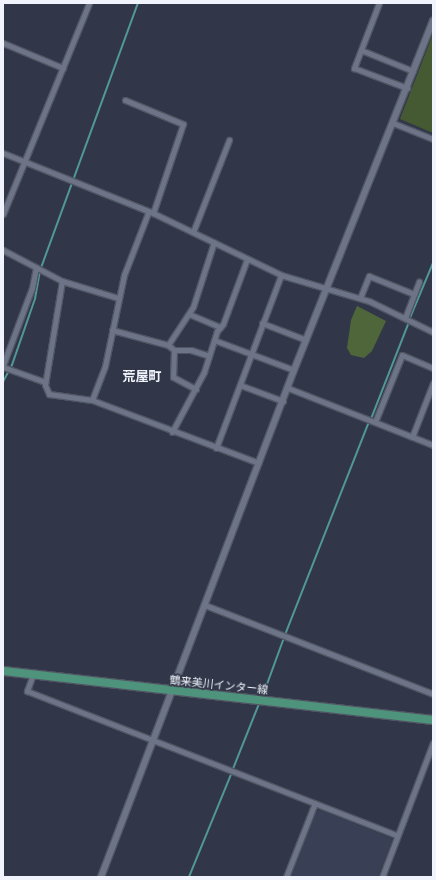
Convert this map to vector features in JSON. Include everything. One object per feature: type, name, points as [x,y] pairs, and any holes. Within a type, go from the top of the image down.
[{"type":"main road","name":"鶴来美川インター線","points":[[3,672],[32,677],[433,720]]},
{"type":"street","points":[[3,214],[89,3]]},
{"type":"street","points":[[379,3],[354,68],[406,88]]},
{"type":"street","points":[[101,877],[294,370],[433,21]]},
{"type":"street","points":[[3,43],[63,68]]},
{"type":"street","points":[[361,50],[413,71]]},
{"type":"street","points":[[92,400],[105,366],[124,275],[150,213],[183,124],[125,100]]},
{"type":"street","points":[[393,123],[433,138]]},
{"type":"street","points":[[194,232],[229,140]]},
{"type":"street","points":[[3,153],[194,232],[281,275],[327,290],[360,298],[433,332]]},
{"type":"street","points":[[168,345],[189,314],[214,242]]},
{"type":"street","points":[[3,250],[62,281],[118,298]]},
{"type":"street","points":[[172,432],[196,389],[247,259]]},
{"type":"street","points":[[39,268],[3,367],[45,382]]},
{"type":"street","points":[[216,448],[281,275]]},
{"type":"street","points":[[360,298],[369,276],[414,294]]},
{"type":"street","points":[[62,281],[45,382],[49,394],[92,400],[172,432],[259,462]]},
{"type":"street","points":[[405,318],[418,282]]},
{"type":"street","points":[[189,314],[220,327]]},
{"type":"street","points":[[262,323],[306,340]]},
{"type":"street","points":[[112,330],[168,345],[174,350],[191,350],[209,356]]},
{"type":"street","points":[[214,340],[294,370]]},
{"type":"street","points":[[174,350],[173,377],[196,389]]},
{"type":"street","points":[[372,421],[402,355],[433,368]]},
{"type":"street","points":[[412,437],[433,383]]},
{"type":"street","points":[[240,385],[283,401]]},
{"type":"street","points":[[288,388],[433,445]]},
{"type":"street","points":[[205,605],[433,694]]},
{"type":"street","points":[[32,677],[27,691],[397,835]]},
{"type":"street","points":[[382,877],[433,743]]},
{"type":"street","points":[[286,877],[315,803]]},
{"type":"shaded area","points":[[320,810],[391,838],[392,841],[378,877],[291,877],[316,812]]},
{"type":"green space","points":[[433,34],[433,133],[400,119]]},
{"type":"green space","points":[[357,306],[386,321],[372,351],[364,358],[351,355],[347,348],[351,320]]},
{"type":"waterway","points":[[41,268],[138,3]]},
{"type":"waterway","points":[[410,318],[433,263]]},
{"type":"waterway","points":[[3,382],[12,365],[35,299],[40,271]]},
{"type":"waterway","points":[[371,419],[409,322]]},
{"type":"waterway","points":[[285,635],[369,422]]},
{"type":"waterway","points":[[262,698],[284,638]]},
{"type":"waterway","points":[[233,769],[259,704]]},
{"type":"waterway","points":[[189,877],[232,772]]},
{"type":"district","name":"荒屋町","points":[[142,376]]}]
